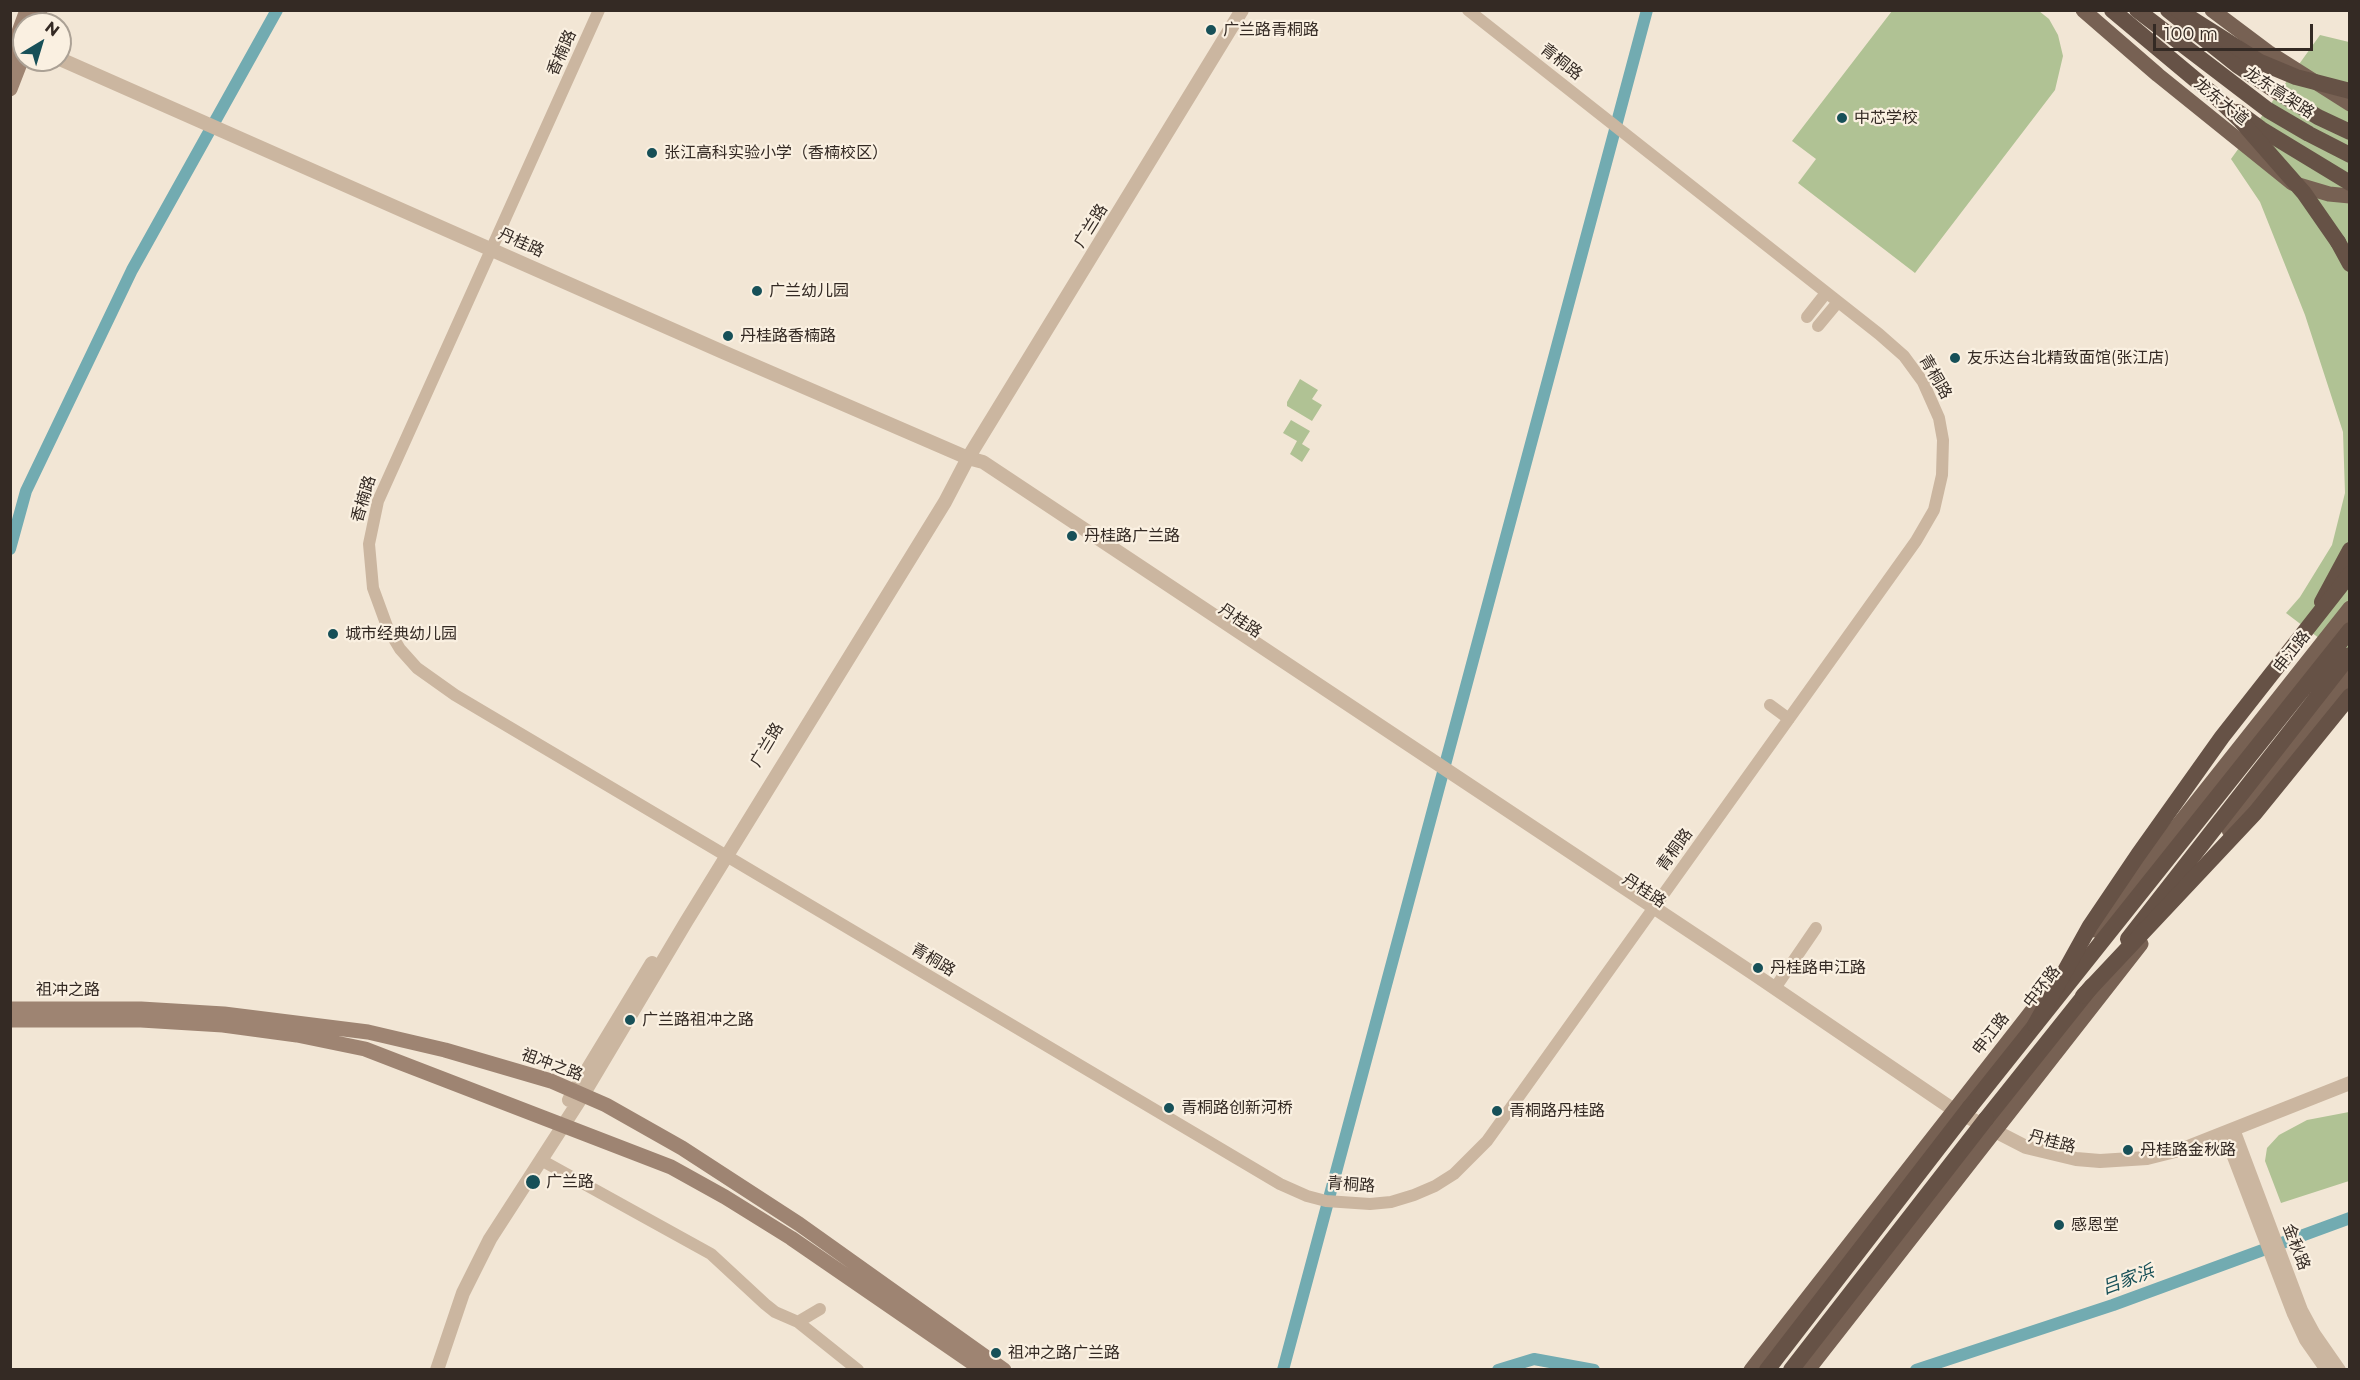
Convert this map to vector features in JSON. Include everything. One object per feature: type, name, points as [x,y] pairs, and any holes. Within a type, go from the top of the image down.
[{"type":"highway","points":[[2112,10],[2215,96],[2261,129],[2349,183]]},
{"type":"highway","name":"龙东高架路","points":[[2137,10],[2268,110],[2349,155]]},
{"type":"highway","name":"龙东高架路","points":[[2168,10],[2237,64],[2279,93],[2318,117],[2349,132]]},
{"type":"highway","points":[[2178,10],[2260,62],[2296,77],[2349,92]]},
{"type":"highway","points":[[2215,96],[2267,149],[2304,193],[2338,242],[2349,264]]},
{"type":"highway","points":[[2306,628],[2349,550]]},
{"type":"highway","points":[[2035,1025],[2096,917],[2222,737],[2349,574]]},
{"type":"highway","name":"中环路","points":[[1767,1370],[1958,1111],[2035,1025],[2349,630]]},
{"type":"highway","points":[[1791,1370],[2349,655]]},
{"type":"highway","points":[[2083,996],[2255,813],[2349,696]]},
{"type":"main road","name":"龙东大道","points":[[2083,10],[2158,75],[2292,183],[2329,194],[2349,196]]},
{"type":"main road","points":[[2212,10],[2268,52],[2349,104]]},
{"type":"main road","points":[[10,88],[13,72]]},
{"type":"main road","name":"申江路","points":[[1751,1370],[1958,1111],[2349,608]]},
{"type":"main road","points":[[1808,1370],[2349,677]]},
{"type":"main road","name":"祖冲之路","points":[[10,1009],[141,1009],[224,1014],[368,1032],[455,1053],[551,1081],[606,1105],[682,1148],[799,1224],[1004,1370]]},
{"type":"main road","name":"祖冲之路","points":[[10,1020],[141,1020],[223,1025],[297,1035],[365,1049],[671,1167],[725,1197],[858,1282],[983,1370]]},
{"type":"street","name":"香楠路","points":[[599,10],[378,501],[369,544],[373,588],[387,629],[400,649],[434,682],[724,855]]},
{"type":"street","name":"广兰路","points":[[431,1370],[446,1321],[468,1269],[486,1236],[579,1093],[619,1015],[724,855],[937,497],[956,468],[968,458],[1242,10]]},
{"type":"street","name":"青桐路","points":[[724,855],[1280,1184],[1306,1196],[1347,1204],[1391,1202],[1435,1186],[1455,1174],[1472,1158],[1518,1100],[1922,533],[1934,510],[1942,475],[1943,440],[1938,418],[1923,382],[1915,369],[1893,346],[1468,10]]},
{"type":"street","name":"丹桂路","points":[[72,64],[990,467],[1459,783],[1958,1111]]},
{"type":"street","points":[[1807,317],[1826,292]]},
{"type":"street","points":[[1818,326],[1838,302]]},
{"type":"street","points":[[1770,705],[1789,719]]},
{"type":"street","name":"丹桂路","points":[[1652,911],[1775,988],[1992,1134],[2030,1156],[2075,1166],[2099,1168],[2125,1167],[2167,1160],[2349,1083]]},
{"type":"street","points":[[1775,988],[1816,928]]},
{"type":"street","name":"丹桂路","points":[[2230,1134],[2349,1089]]},
{"type":"street","name":"广兰路","points":[[437,1370],[454,1315],[473,1271],[490,1239],[541,1160],[559,1125]]},
{"type":"street","name":"金秋路","points":[[2230,1134],[2288,1286],[2305,1340],[2326,1370]]},
{"type":"street","points":[[541,1160],[711,1254],[775,1312],[798,1322],[858,1370]]},
{"type":"street","name":"金秋路","points":[[2288,1286],[2314,1334],[2340,1370]]},
{"type":"street","points":[[798,1322],[820,1309]]},
{"type":"green space","points":[[1892,11],[2039,11],[2049,19],[2058,35],[2063,56],[2055,90],[1915,273],[1798,183],[1816,159],[1792,141]]},
{"type":"green space","points":[[2320,35],[2349,42],[2349,661],[2286,613],[2300,597],[2332,545],[2345,493],[2343,432],[2305,315],[2260,202],[2231,159]]},
{"type":"green space","points":[[1300,379],[1318,390],[1312,399],[1322,405],[1312,421],[1287,406]]},
{"type":"green space","points":[[1291,420],[1310,431],[1302,444],[1310,449],[1302,462],[1290,454],[1297,441],[1283,433]]},
{"type":"green space","points":[[2349,1112],[2349,1181],[2281,1203],[2265,1161],[2267,1148],[2279,1135],[2307,1120]]},
{"type":"waterway","points":[[10,549],[26,491],[132,270],[277,10]]},
{"type":"waterway","points":[[1283,1370],[1647,10]]},
{"type":"waterway","name":"吕家浜","points":[[1916,1370],[2113,1305],[2350,1218]]},
{"type":"waterway","name":"吕家浜","points":[[1498,1370],[1534,1359],[1594,1370]]},
{"type":"place","name":"广兰路青桐路","points":[[1211,30]]},
{"type":"place","name":"中芯学校","points":[[1842,118]]},
{"type":"place","name":"张江高科实验小学（香楠校区）","points":[[652,153]]},
{"type":"place","name":"广兰幼儿园","points":[[757,291]]},
{"type":"place","name":"丹桂路香楠路","points":[[728,336]]},
{"type":"place","name":"友乐达台北精致面馆(张江店)","points":[[1955,358]]},
{"type":"place","name":"丹桂路广兰路","points":[[1072,536]]},
{"type":"place","name":"城市经典幼儿园","points":[[333,634]]},
{"type":"place","name":"丹桂路申江路","points":[[1758,968]]},
{"type":"place","name":"广兰路祖冲之路","points":[[630,1020]]},
{"type":"place","name":"青桐路创新河桥","points":[[1169,1108]]},
{"type":"place","name":"青桐路丹桂路","points":[[1497,1111]]},
{"type":"place","name":"丹桂路金秋路","points":[[2128,1150]]},
{"type":"place","name":"广兰路","points":[[533,1182]]},
{"type":"place","name":"感恩堂","points":[[2059,1225]]},
{"type":"place","name":"祖冲之路广兰路","points":[[996,1353]]}]
